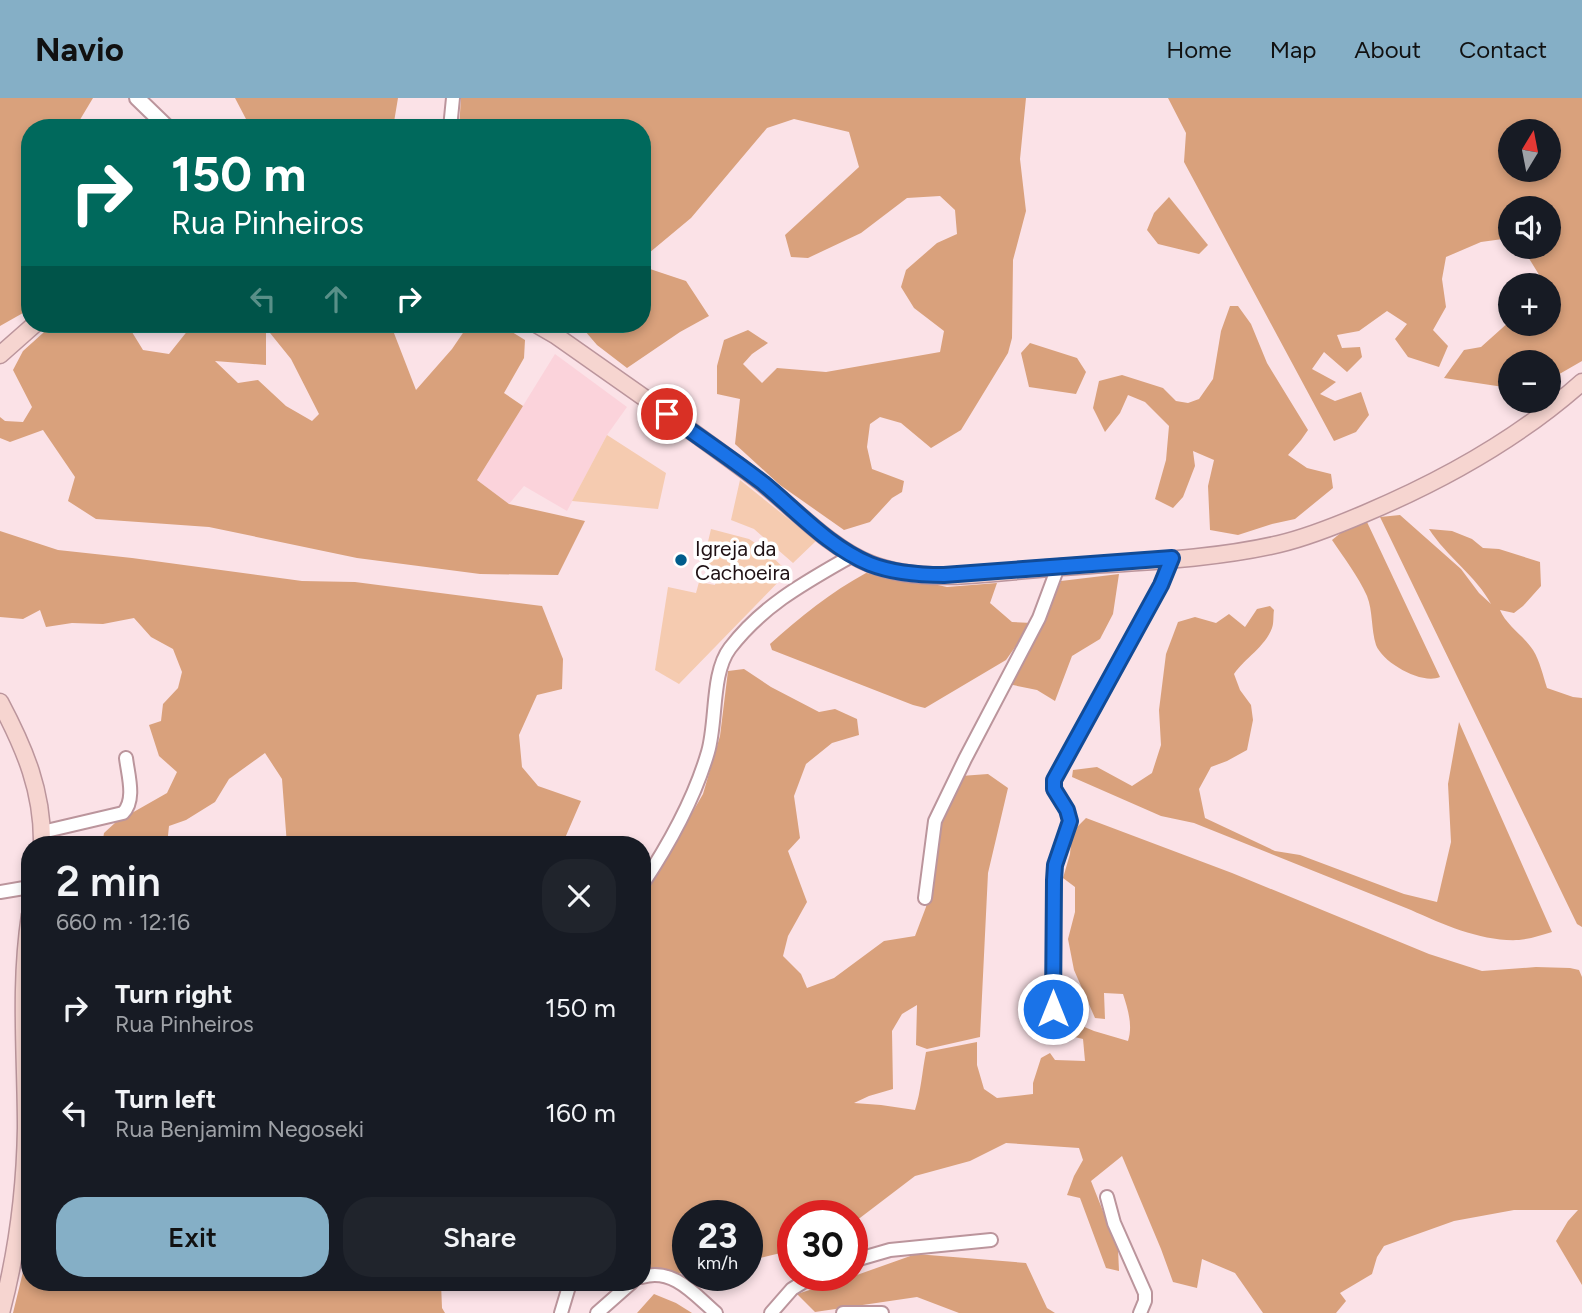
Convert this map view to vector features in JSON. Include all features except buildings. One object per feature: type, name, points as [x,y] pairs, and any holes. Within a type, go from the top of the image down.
[{"type":"main road","points":[[0,355],[25,333]]},
{"type":"main road","points":[[552,333],[741,467],[826,537],[853,555],[890,570],[924,575],[1231,553],[1282,544],[1377,508],[1462,468],[1536,420],[1582,382]]},
{"type":"main road","points":[[0,702],[19,740],[32,775],[40,803],[42,836]]},
{"type":"main road","points":[[1,1313],[16,1248],[21,1196]]},
{"type":"street","points":[[137,98],[157,119]]},
{"type":"street","points":[[451,119],[453,98]]},
{"type":"street","points":[[651,872],[677,830],[696,789],[712,734],[717,684],[729,650],[776,601],[853,555]]},
{"type":"street","points":[[1053,1009],[1055,865],[1070,821],[1067,810],[1054,789],[1054,780],[1161,585],[1172,558]]},
{"type":"street","points":[[925,898],[935,821],[1040,618],[1058,567]]},
{"type":"street","points":[[51,836],[123,813],[128,808],[131,800],[126,758]]},
{"type":"street","points":[[0,892],[21,888]]},
{"type":"street","points":[[1107,1197],[1114,1223],[1145,1293],[1140,1313]]},
{"type":"street","points":[[868,1256],[890,1250],[991,1240]]},
{"type":"street","points":[[651,1274],[675,1279],[716,1313]]},
{"type":"street","points":[[561,1313],[568,1291]]},
{"type":"street","points":[[597,1313],[622,1291]]},
{"type":"street","points":[[771,1313],[790,1291]]},
{"type":"street","points":[[843,1313],[882,1313]]},
{"type":"shaded area","points":[[0,98],[93,98],[80,119],[21,119],[21,314],[0,326]]},
{"type":"shaded area","points":[[235,98],[398,98],[394,119],[246,119]]},
{"type":"shaded area","points":[[461,98],[1026,98],[1020,159],[1026,211],[1013,260],[1012,338],[1008,353],[961,430],[931,448],[901,423],[880,417],[870,424],[867,447],[872,469],[904,481],[902,492],[892,498],[870,522],[844,530],[780,485],[735,444],[740,399],[717,394],[717,366],[724,340],[748,330],[768,343],[743,364],[762,383],[777,368],[826,372],[940,352],[944,331],[914,308],[901,287],[906,270],[937,243],[957,234],[955,210],[940,196],[907,198],[861,233],[808,258],[791,257],[785,235],[859,167],[849,132],[794,119],[767,128],[691,218],[651,251],[651,119],[460,119]]},
{"type":"shaded area","points":[[1168,98],[1582,98],[1582,361],[1561,373],[1561,350],[1498,350],[1498,386],[1444,378],[1464,350],[1481,347],[1498,332],[1498,336],[1561,336],[1561,273],[1538,273],[1529,259],[1561,259],[1561,196],[1498,196],[1498,240],[1481,242],[1446,257],[1442,279],[1446,307],[1433,330],[1448,346],[1439,367],[1408,357],[1395,339],[1407,324],[1387,311],[1359,331],[1337,335],[1342,348],[1360,347],[1362,357],[1347,372],[1324,352],[1312,369],[1336,382],[1320,394],[1335,401],[1361,392],[1369,415],[1356,432],[1334,441],[1184,162],[1186,133]]},
{"type":"shaded area","points":[[1169,197],[1208,245],[1199,254],[1158,244],[1147,230],[1154,213]]},
{"type":"shaded area","points":[[651,269],[686,281],[709,316],[627,368],[597,345],[587,333],[651,333]]},
{"type":"shaded area","points":[[1230,306],[1238,306],[1251,324],[1267,363],[1308,430],[1288,455],[1307,468],[1331,474],[1333,488],[1295,519],[1238,535],[1210,530],[1208,486],[1214,460],[1193,451],[1195,466],[1183,497],[1173,508],[1155,499],[1166,460],[1169,426],[1145,402],[1128,395],[1120,413],[1105,432],[1093,408],[1099,381],[1122,375],[1163,388],[1176,401],[1188,403],[1199,399],[1213,379],[1221,331]]},
{"type":"shaded area","points":[[43,333],[133,333],[143,350],[169,354],[186,333],[266,333],[266,365],[215,361],[238,383],[258,380],[286,406],[312,421],[319,414],[291,359],[270,333],[394,333],[416,390],[463,333],[514,333],[525,340],[524,358],[504,393],[523,406],[477,480],[509,504],[585,521],[558,575],[480,574],[357,558],[209,527],[96,519],[68,501],[75,477],[43,430],[10,442],[0,438],[0,417],[5,421],[23,422],[32,407],[13,370],[23,351]]},
{"type":"shaded area","points":[[1030,343],[1077,358],[1086,372],[1076,394],[1029,387],[1021,353]]},
{"type":"shaded area","points":[[555,354],[627,407],[607,435],[567,511],[524,486],[509,504],[477,480]]},
{"type":"shaded area","points":[[607,435],[666,473],[658,509],[572,501]]},
{"type":"shaded area","points":[[740,480],[816,541],[793,563],[754,529],[731,520]]},
{"type":"shaded area","points":[[1400,515],[1461,569],[1491,604],[1429,529],[1452,531],[1472,539],[1483,548],[1499,549],[1540,562],[1541,586],[1514,613],[1500,610],[1506,621],[1533,650],[1547,688],[1582,698],[1582,927],[1577,924],[1380,517]]},
{"type":"shaded area","points":[[1367,522],[1440,677],[1423,678],[1404,671],[1386,659],[1376,645],[1367,596],[1332,540],[1348,527]]},
{"type":"shaded area","points":[[711,529],[749,539],[763,548],[788,572],[679,684],[655,670],[668,587],[696,593],[699,582],[715,585],[719,567],[703,563]]},
{"type":"shaded area","points":[[0,531],[58,550],[302,581],[355,582],[542,606],[563,659],[562,689],[537,695],[519,735],[522,767],[538,786],[581,801],[566,836],[286,836],[282,779],[265,753],[229,779],[215,802],[186,820],[169,826],[168,836],[104,836],[116,822],[167,793],[177,772],[159,756],[149,725],[161,721],[163,704],[178,688],[182,672],[173,649],[151,637],[134,618],[103,624],[72,623],[46,627],[40,610],[23,619],[0,617]]},
{"type":"shaded area","points":[[866,573],[947,587],[997,583],[990,603],[1012,622],[1032,623],[1006,660],[925,708],[772,650],[770,644],[804,615],[840,588]]},
{"type":"shaded area","points":[[1119,574],[1113,614],[1100,639],[1072,656],[1055,701],[1037,690],[1008,684],[1037,636],[1061,581]]},
{"type":"shaded area","points":[[1270,606],[1274,610],[1273,626],[1269,635],[1234,674],[1240,690],[1251,705],[1253,720],[1247,750],[1211,767],[1199,789],[1205,818],[1275,851],[1300,855],[1404,894],[1437,902],[1451,842],[1448,784],[1459,722],[1552,932],[1532,938],[1505,940],[1464,931],[1194,823],[1161,816],[1072,777],[1073,770],[1097,767],[1132,786],[1152,773],[1161,745],[1159,710],[1166,654],[1178,622],[1195,617],[1216,623],[1229,614],[1245,627],[1257,609]]},
{"type":"shaded area","points":[[744,669],[771,687],[819,712],[835,709],[857,719],[859,735],[832,743],[806,764],[794,796],[800,838],[788,851],[807,902],[788,936],[783,956],[801,974],[807,988],[834,978],[884,941],[915,936],[926,907],[937,834],[961,776],[988,774],[1008,788],[988,873],[980,1037],[927,1049],[916,1045],[917,1005],[902,1014],[892,1031],[893,1089],[854,1103],[915,1110],[926,1052],[977,1042],[977,1065],[984,1089],[997,1098],[1033,1094],[1033,1083],[1041,1058],[1050,1053],[1055,1060],[1085,1061],[1083,1039],[1062,1034],[1056,1015],[1094,1031],[1128,1041],[1130,1023],[1123,994],[1104,993],[1105,1019],[1095,1018],[1074,970],[1068,939],[1075,912],[1075,887],[1063,878],[1070,854],[1072,832],[1086,818],[1232,873],[1429,954],[1482,971],[1536,967],[1579,970],[1582,977],[1582,1285],[1556,1241],[1578,1210],[1514,1210],[1454,1221],[1384,1246],[1377,1257],[1372,1274],[1340,1293],[1346,1301],[1336,1313],[1263,1313],[1235,1273],[1202,1259],[1197,1288],[1173,1282],[1122,1156],[1091,1181],[1118,1249],[1119,1271],[1106,1268],[1080,1198],[1067,1195],[1083,1160],[1079,1148],[1006,1143],[970,1161],[915,1176],[868,1212],[868,1200],[777,1200],[777,1254],[763,1257],[763,1200],[672,1200],[672,1273],[651,1271],[651,884],[703,794],[720,736],[728,671]]},
{"type":"shaded area","points":[[916,1254],[1026,1263],[1047,1308],[1055,1313],[959,1313],[917,1297],[815,1312],[797,1294],[806,1291],[868,1291],[868,1271]]},
{"type":"shaded area","points":[[21,1280],[21,1291],[441,1291],[442,1308],[445,1313],[13,1313]]},
{"type":"shaded area","points":[[654,1294],[676,1303],[692,1313],[637,1313]]},
{"type":"place","name":"Igreja da Cachoeira","points":[[681,560]]},
{"type":"route","points":[[667,414],[762,483],[840,547],[871,564],[890,570],[944,575],[1172,558],[1161,585],[1054,780],[1054,789],[1067,810],[1070,821],[1055,865],[1053,1009]]}]
